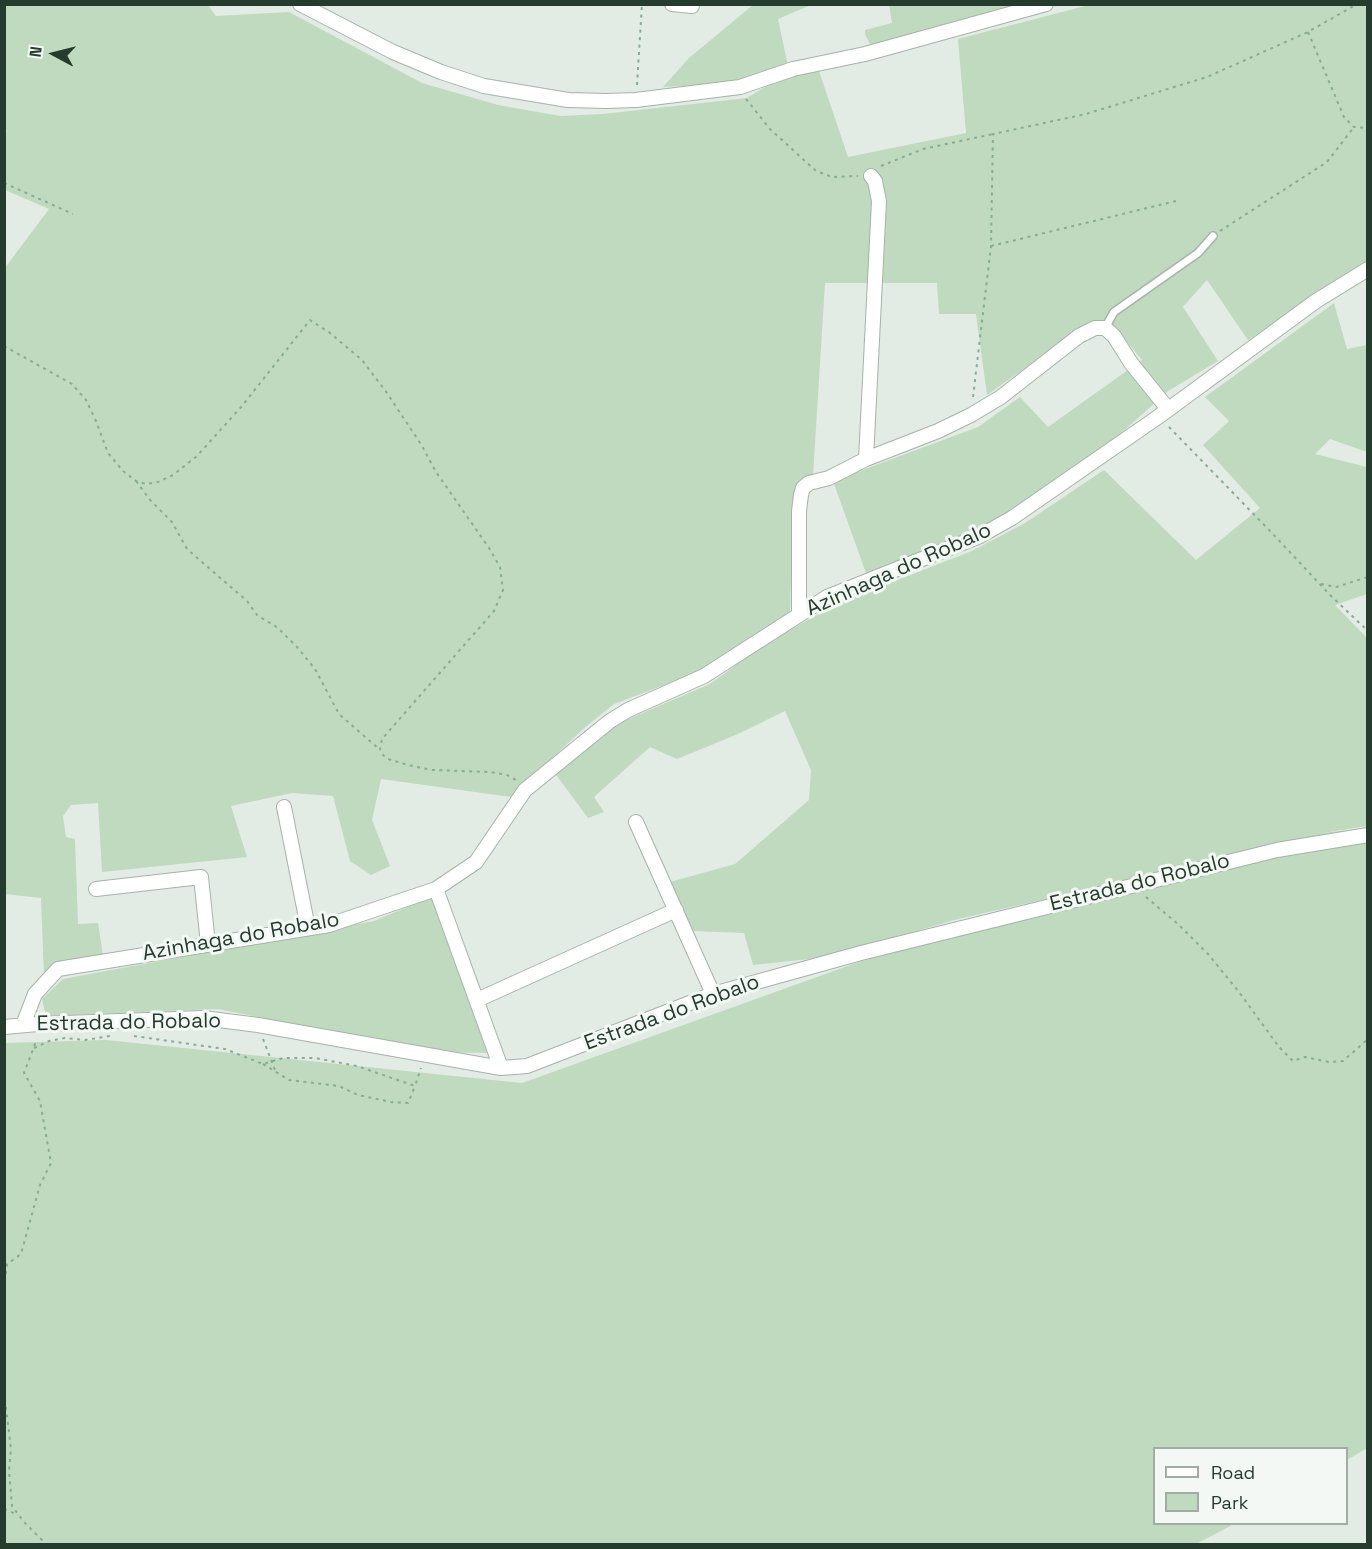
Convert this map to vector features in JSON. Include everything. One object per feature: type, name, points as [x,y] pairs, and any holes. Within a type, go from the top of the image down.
[{"type":"street","points":[[300,4],[393,52],[441,72],[484,86],[568,100],[636,100],[741,87],[793,69],[896,46],[1046,4]]},
{"type":"street","points":[[672,4],[692,6]]},
{"type":"street","points":[[866,459],[879,201],[875,181],[871,176]]},
{"type":"street","name":"Azinhaga do Robalo","points":[[23,1025],[35,994],[58,969],[329,925],[436,889],[476,862],[525,790],[610,721],[628,710],[704,676],[827,597],[980,536],[1012,518],[1163,413],[1316,301],[1368,269]]},
{"type":"street","points":[[799,613],[798,511],[803,488],[809,483],[829,478],[866,459],[938,431],[971,415],[1001,398],[1080,336],[1095,328],[1105,328],[1114,336],[1163,413]]},
{"type":"street","points":[[284,807],[309,928]]},
{"type":"street","points":[[636,822],[713,994]]},
{"type":"street","name":"Estrada do Robalo","points":[[4,1027],[203,1018],[258,1025],[501,1068],[527,1066],[713,994],[861,953],[1277,850],[1368,835]]},
{"type":"street","points":[[96,890],[201,877],[207,944]]},
{"type":"street","points":[[436,889],[501,1068]]},
{"type":"street","points":[[477,1000],[676,910]]},
{"type":"lane","points":[[1105,328],[1114,312],[1198,253],[1213,236]]},
{"type":"path","points":[[636,100],[642,4]]},
{"type":"path","points":[[741,87],[750,106],[770,129],[816,171],[832,177],[871,176],[884,164],[922,149],[1086,114],[1207,77],[1308,32],[1357,4]]},
{"type":"path","points":[[1308,32],[1344,117],[1354,127],[1368,128]]},
{"type":"path","points":[[1213,236],[1327,162],[1354,127]]},
{"type":"path","points":[[971,415],[991,246],[993,134]]},
{"type":"path","points":[[4,183],[73,214]]},
{"type":"path","points":[[991,246],[1176,201]]},
{"type":"path","points":[[136,481],[146,484],[158,482],[173,475],[197,456],[242,406],[310,320],[330,333],[362,360],[387,393],[422,446],[436,472],[489,548],[500,567],[503,590],[494,611],[382,739],[380,750]]},
{"type":"path","points":[[4,346],[72,384],[86,400],[108,453],[172,522],[187,549],[247,601],[257,615],[278,628],[297,647],[315,669],[339,714],[383,755],[388,759],[432,770],[490,772],[507,775],[525,790]]},
{"type":"path","points":[[1163,413],[1319,583],[1368,631]]},
{"type":"path","points":[[1319,583],[1336,587],[1368,577]]},
{"type":"path","points":[[1129,885],[1179,925],[1208,954],[1279,1047],[1293,1061],[1305,1057],[1329,1062],[1343,1061],[1368,1039]]},
{"type":"path","points":[[4,1289],[7,1264],[21,1254],[40,1185],[51,1163],[40,1101],[24,1073],[37,1039],[38,1024]]},
{"type":"path","points":[[258,1025],[276,1072]]},
{"type":"path","points":[[132,1035],[225,1049],[263,1064],[289,1080],[339,1086],[358,1095],[392,1102],[408,1103],[424,1055]]},
{"type":"path","points":[[34,1048],[49,1041],[65,1038],[85,1040],[110,1036]]},
{"type":"path","points":[[263,1064],[283,1058],[315,1058],[357,1066],[415,1086]]},
{"type":"path","points":[[4,1392],[11,1449],[9,1471],[12,1506],[46,1545]]},
{"type":"path","points":[[4,1509],[19,1516]]},
{"type":"green space","points":[[5,5],[208,5],[216,16],[289,12],[422,83],[498,105],[560,116],[603,114],[747,98],[783,76],[819,71],[848,157],[966,133],[958,39],[1089,5],[1367,5],[1367,262],[1248,340],[1207,280],[1183,307],[1218,361],[1168,391],[1118,436],[1003,516],[953,541],[866,573],[833,481],[978,427],[1020,397],[1048,427],[1142,360],[1119,332],[1099,324],[1066,339],[987,395],[976,314],[939,314],[937,283],[825,283],[813,476],[792,540],[790,612],[696,673],[614,704],[583,729],[511,797],[381,779],[372,820],[390,866],[371,875],[350,861],[333,796],[292,793],[231,806],[247,857],[102,872],[98,803],[71,805],[63,816],[66,837],[75,839],[78,924],[98,923],[103,955],[44,976],[41,898],[5,894],[4,269],[49,209],[5,190],[4,135],[7,131],[4,130]]},
{"type":"green space","points":[[753,5],[811,5],[778,19],[788,66],[725,84],[663,87],[689,58]]},
{"type":"green space","points":[[889,5],[1032,5],[871,46],[865,30],[892,23]]},
{"type":"green space","points":[[1334,303],[1347,349],[1367,345],[1367,452],[1330,439],[1315,454],[1367,467],[1367,594],[1335,605],[1367,638],[1367,826],[1322,833],[1367,828],[1367,1448],[1348,1459],[1348,1447],[1153,1447],[1153,1525],[1232,1525],[1196,1544],[5,1544],[4,1043],[106,1040],[522,1083],[856,963],[1151,875],[954,920],[828,957],[753,965],[744,933],[693,931],[670,882],[735,864],[809,800],[811,770],[785,711],[738,734],[677,759],[650,747],[594,797],[604,812],[588,818],[554,772],[612,726],[710,684],[768,642],[841,602],[972,551],[1025,523],[1104,470],[1196,560],[1260,508],[1203,445],[1229,421],[1205,397]]},
{"type":"green space","points":[[431,897],[492,1053],[433,1052],[218,1009],[46,1016],[42,999],[63,979],[374,921]]}]
